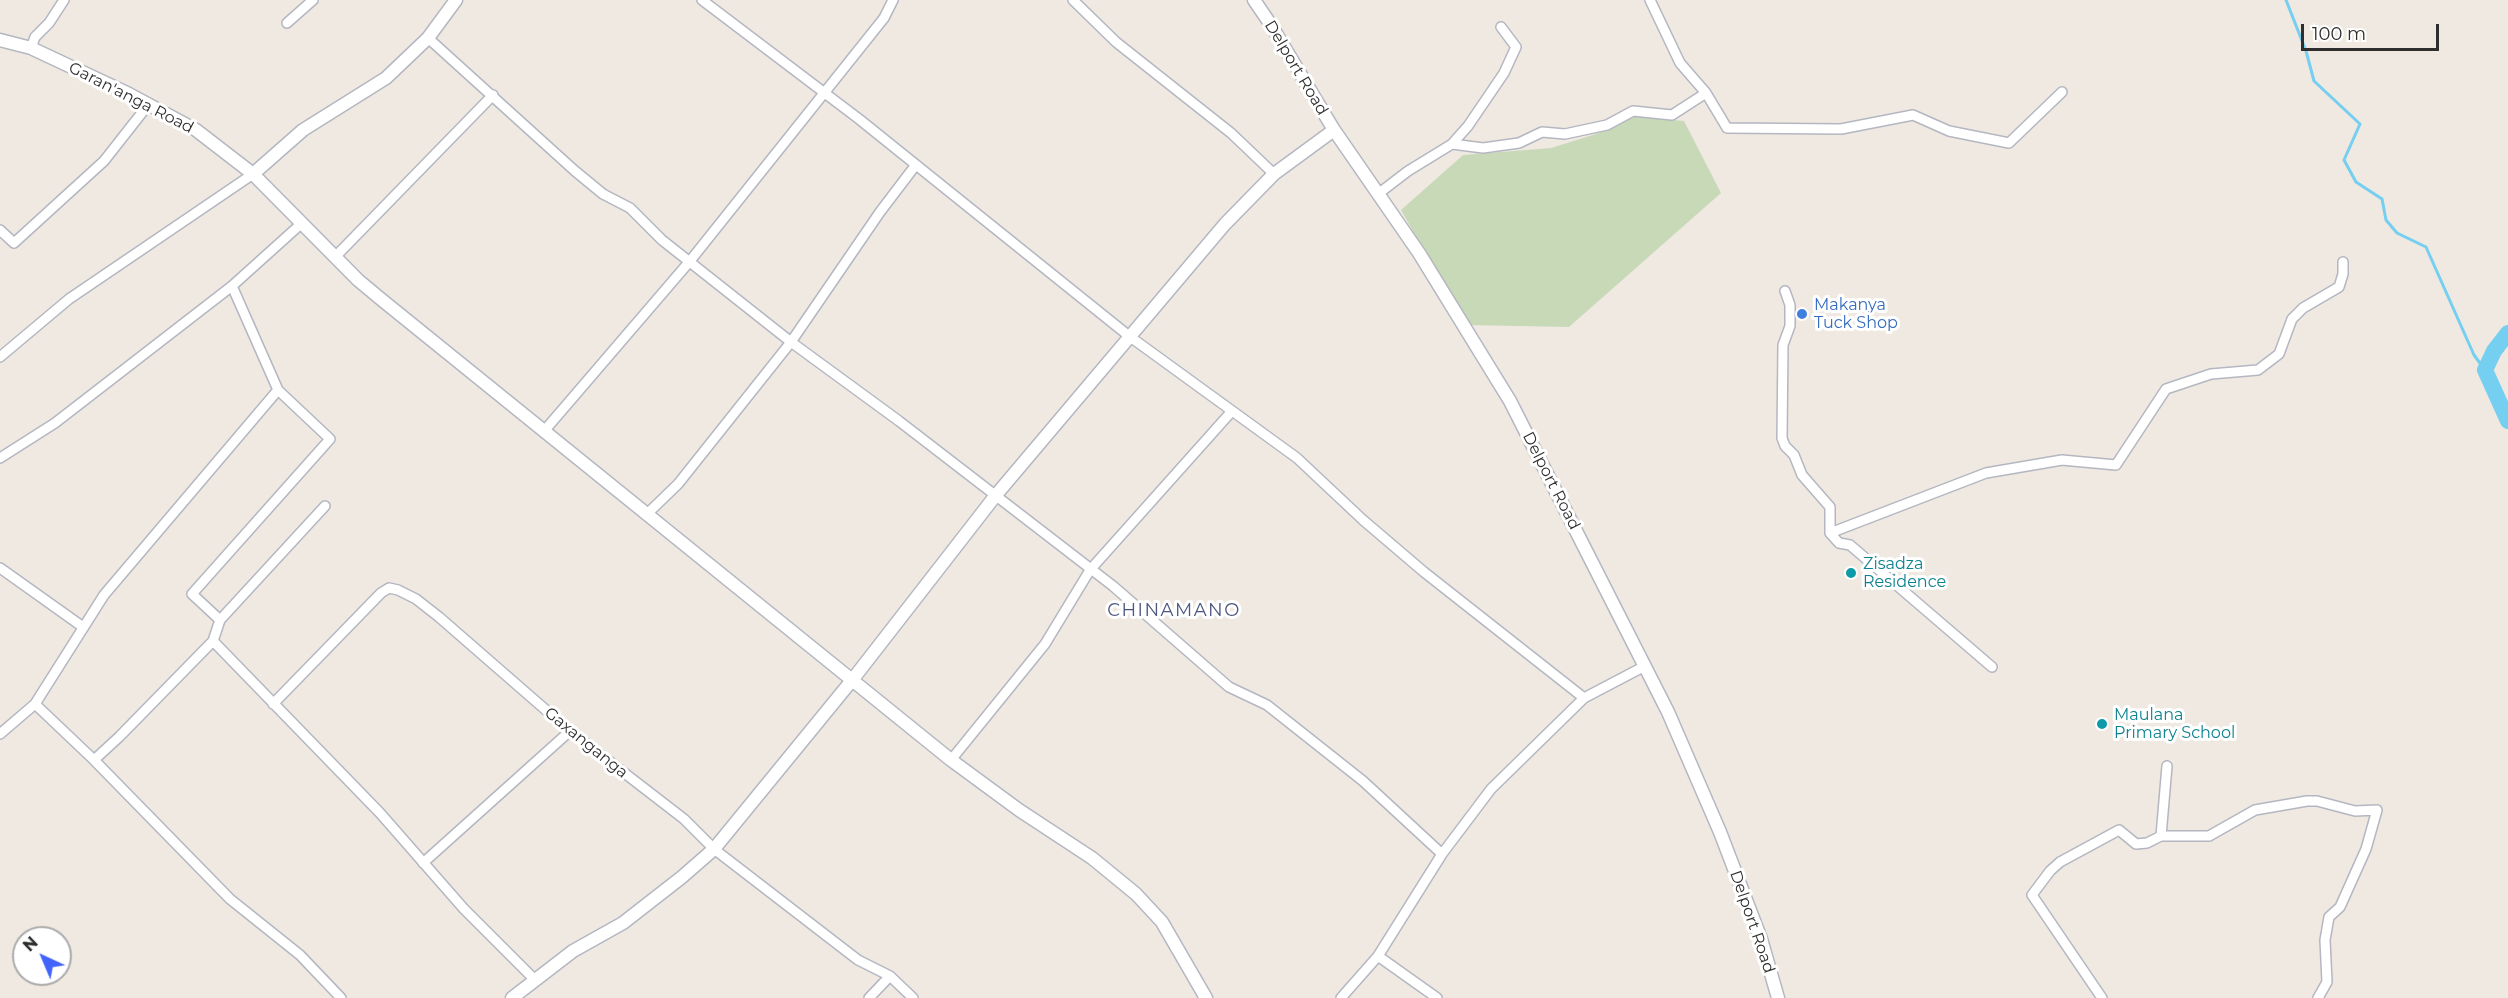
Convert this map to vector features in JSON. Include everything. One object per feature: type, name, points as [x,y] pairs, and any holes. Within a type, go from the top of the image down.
[{"type":"street","points":[[31,48],[36,37],[50,23],[64,0]]},
{"type":"street","points":[[287,23],[313,0]]},
{"type":"street","points":[[0,357],[69,299],[253,174],[303,130],[386,78],[428,38],[456,0]]},
{"type":"street","points":[[702,0],[824,92],[1129,336],[1313,471],[1363,520],[1424,572],[1584,698]]},
{"type":"street","points":[[545,430],[690,261],[884,18],[893,0]]},
{"type":"street","points":[[1073,0],[1116,42],[1230,133],[1274,174]]},
{"type":"street","name":"Delport Road","points":[[1254,0],[1334,130],[1419,254],[1510,401],[1668,712],[1720,832],[1761,939],[1778,998]]},
{"type":"street","points":[[1650,0],[1680,63],[1706,93],[1727,128],[1841,129],[1913,115],[1949,131],[2009,143],[2062,92]]},
{"type":"street","points":[[1378,194],[1408,171],[1452,144],[1468,126],[1504,73],[1516,47],[1501,27]]},
{"type":"street","points":[[428,38],[603,194],[630,207],[662,240],[791,342],[996,495],[1113,586],[1229,687],[1267,705],[1363,781],[1442,854]]},
{"type":"street","name":"Garan'anga Road","points":[[0,40],[31,48],[69,65],[196,130],[253,174],[335,257],[382,300],[951,760],[1019,810],[1092,858],[1136,894],[1162,922],[1206,998]]},
{"type":"street","points":[[1452,144],[1483,148],[1519,143],[1542,132],[1565,134],[1607,125],[1632,111],[1672,115],[1706,93]]},
{"type":"street","points":[[335,257],[493,95]]},
{"type":"street","points":[[0,230],[14,243],[104,161],[148,105]]},
{"type":"street","points":[[512,998],[573,951],[623,923],[714,849],[853,679],[996,495],[1225,224],[1274,174],[1334,130]]},
{"type":"street","points":[[646,515],[678,484],[791,342],[880,212],[915,166]]},
{"type":"street","points":[[0,458],[55,423],[232,286],[302,223]]},
{"type":"street","points":[[1830,533],[1986,473],[2062,460],[2116,465],[2166,389],[2211,374],[2258,370],[2279,354],[2292,319],[2303,308],[2339,287],[2343,274],[2343,262]]},
{"type":"street","points":[[220,620],[192,594],[330,439],[278,390],[232,286]]},
{"type":"street","points":[[1785,291],[1791,305],[1791,326],[1783,345],[1782,438],[1785,446],[1794,455],[1802,475],[1830,507],[1830,533],[1839,543],[1850,545],[1992,667]]},
{"type":"street","points":[[0,734],[34,704],[104,595],[278,390]]},
{"type":"street","points":[[951,760],[1045,644],[1090,570],[1232,411]]},
{"type":"street","points":[[94,760],[213,640],[220,620],[325,506]]},
{"type":"street","points":[[0,568],[83,627]]},
{"type":"street","name":"Gaxanganga","points":[[273,704],[381,593],[389,588],[398,590],[416,599],[439,617],[570,731],[684,819],[714,849],[858,960],[890,976],[913,998]]},
{"type":"street","points":[[213,640],[380,813],[464,909],[535,980]]},
{"type":"street","points":[[1341,998],[1378,956],[1442,854],[1491,789],[1584,698],[1646,666]]},
{"type":"street","points":[[34,704],[94,760],[230,899],[300,955],[341,998]]},
{"type":"street","points":[[423,863],[570,731]]},
{"type":"street","points":[[2161,836],[2167,766]]},
{"type":"street","points":[[2102,998],[2032,895],[2050,871],[2060,862],[2119,830],[2136,844],[2147,843],[2161,836],[2209,836],[2254,810],[2307,801],[2355,811],[2377,810],[2366,849],[2340,908],[2329,917],[2325,940],[2327,982],[2318,998]]},
{"type":"street","points":[[1378,956],[1437,998]]},
{"type":"street","points":[[869,998],[890,976]]},
{"type":"green space","points":[[1635,116],[1684,121],[1721,193],[1569,327],[1466,325],[1401,210],[1463,155],[1551,148],[1596,134]]},
{"type":"waterway","points":[[2286,0],[2306,51],[2314,81],[2360,124],[2344,160],[2356,182],[2382,199],[2386,220],[2397,233],[2426,247],[2474,355],[2485,370]]},
{"type":"waterway","points":[[2508,333],[2494,351],[2485,370],[2508,421]]},
{"type":"place","name":"Makanya Tuck Shop","points":[[1802,314]]},
{"type":"place","name":"Zisadza Residence","points":[[1851,573]]},
{"type":"place","name":"Maulana Primary School","points":[[2102,724]]},
{"type":"district","name":"CHINAMANO","points":[[1174,611]]}]
